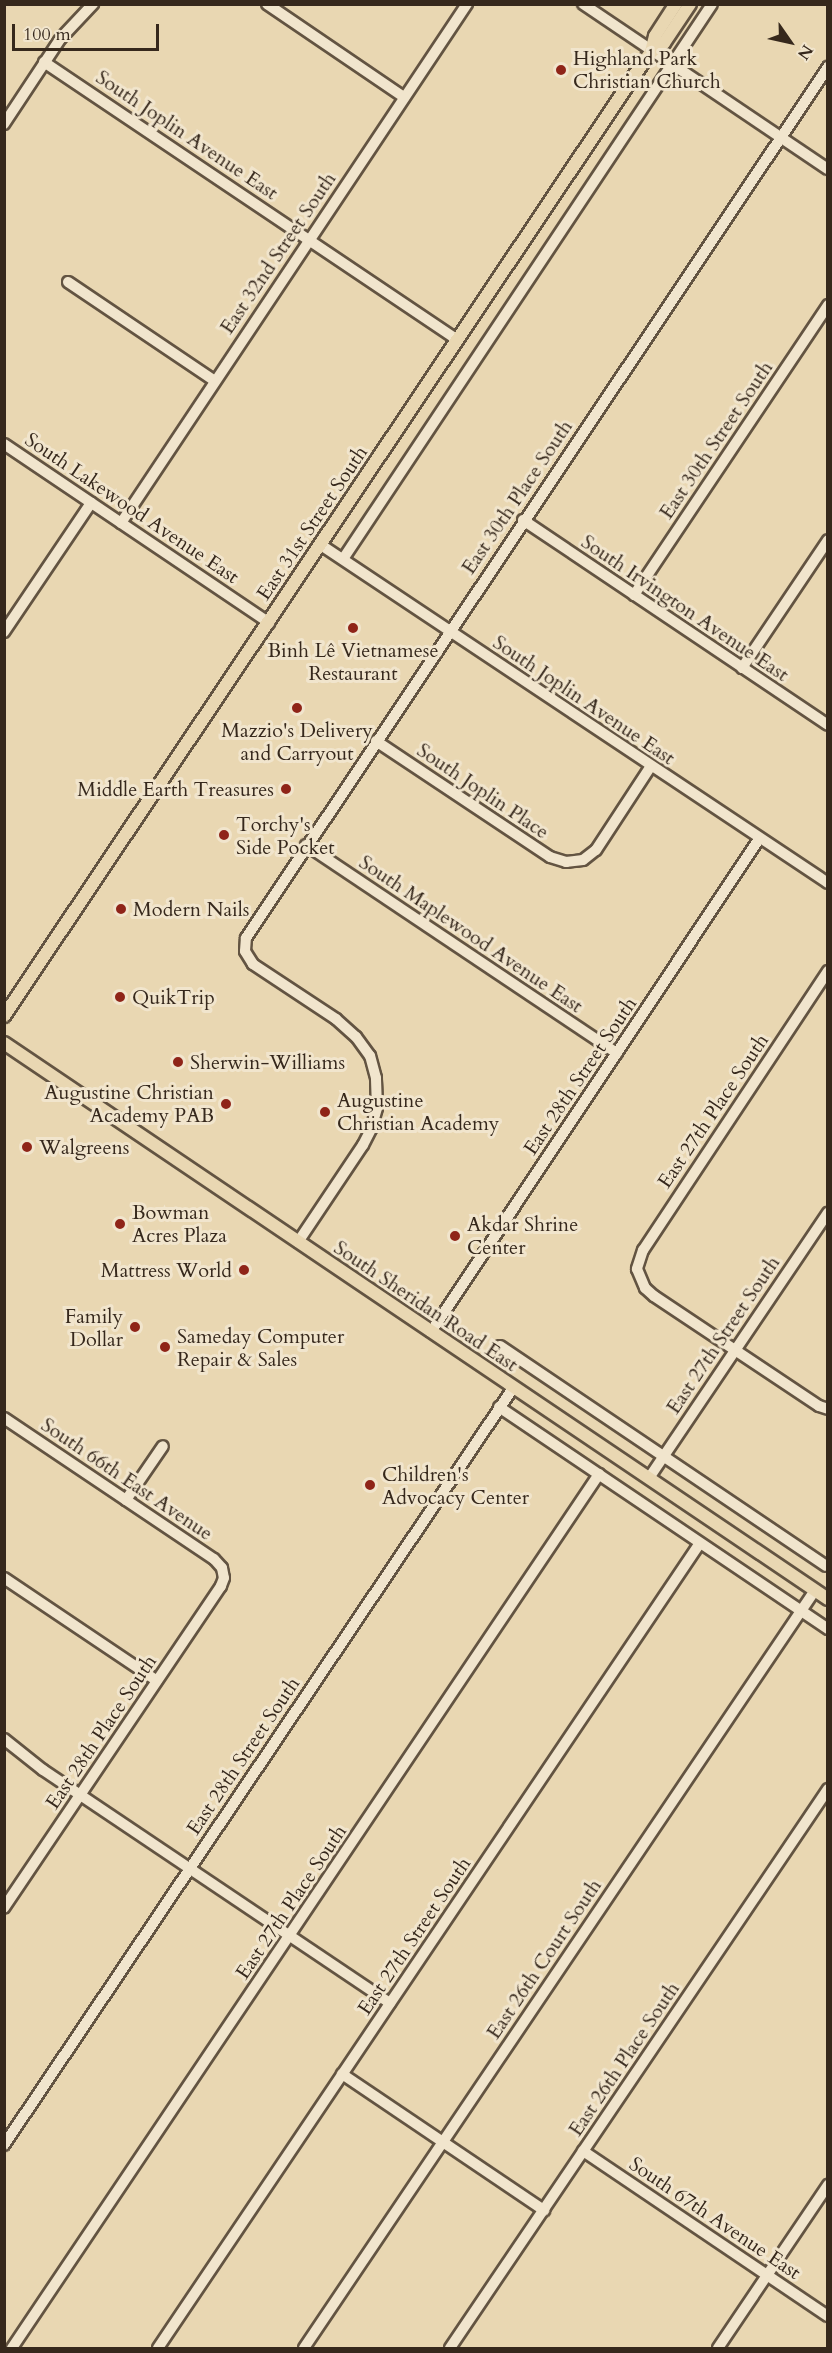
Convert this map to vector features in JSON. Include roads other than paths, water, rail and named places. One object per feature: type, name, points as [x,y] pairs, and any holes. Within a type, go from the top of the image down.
[{"type":"main road","name":"East 31st Street South","points":[[4,1016],[651,52],[655,36],[676,4]]},
{"type":"main road","name":"East 31st Street South","points":[[651,52],[664,43],[690,4]]},
{"type":"main road","name":"South Sheridan Road East","points":[[4,1043],[828,1599]]},
{"type":"street","points":[[4,124],[44,62],[75,21],[93,4]]},
{"type":"street","points":[[267,4],[404,97]]},
{"type":"street","name":"East 32nd Street South","points":[[121,523],[467,4]]},
{"type":"street","points":[[583,4],[671,66],[828,169]]},
{"type":"street","points":[[342,559],[712,4]]},
{"type":"street","name":"South Joplin Avenue East","points":[[44,62],[458,340]]},
{"type":"street","name":"East 30th Place South","points":[[298,1242],[363,1145],[373,1124],[378,1090],[370,1056],[356,1037],[336,1019],[253,964],[244,945],[250,929],[828,67]]},
{"type":"street","points":[[68,282],[215,381]]},
{"type":"street","name":"East 30th Street South","points":[[634,595],[828,305]]},
{"type":"street","name":"South Lakewood Avenue East","points":[[4,444],[268,623]]},
{"type":"street","points":[[4,632],[91,503]]},
{"type":"street","name":"South Irvington Avenue East","points":[[523,520],[828,724]]},
{"type":"street","points":[[742,668],[828,540]]},
{"type":"street","name":"South Joplin Avenue East","points":[[321,545],[828,883]]},
{"type":"street","name":"South Joplin Place","points":[[376,741],[560,862],[583,860],[596,850],[651,766]]},
{"type":"street","name":"East 28th Street South","points":[[430,1332],[759,839]]},
{"type":"street","name":"South Maplewood Avenue East","points":[[306,845],[617,1053]]},
{"type":"street","name":"East 27th Place South","points":[[735,1351],[645,1288],[639,1275],[638,1262],[643,1250],[828,971]]},
{"type":"street","name":"East 27th Street South","points":[[649,1478],[828,1213]]},
{"type":"street","name":"South Sheridan Road East","points":[[500,1346],[826,1566]]},
{"type":"street","points":[[735,1351],[828,1409]]},
{"type":"street","name":"East 28th Street South","points":[[4,2145],[513,1388]]},
{"type":"street","points":[[499,1407],[828,1629]]},
{"type":"street","name":"South 66th East Avenue","points":[[4,1418],[214,1559],[223,1574]]},
{"type":"street","points":[[126,1500],[163,1446]]},
{"type":"street","name":"East 27th Place South","points":[[12,2349],[599,1474]]},
{"type":"street","name":"East 27th Street South","points":[[158,2349],[700,1543]]},
{"type":"street","name":"East 28th Place South","points":[[4,1908],[220,1586],[223,1574]]},
{"type":"street","points":[[4,1578],[157,1681]]},
{"type":"street","name":"East 26th Court South","points":[[304,2349],[815,1590]]},
{"type":"street","points":[[4,1739],[80,1795],[390,2003]]},
{"type":"street","name":"East 26th Place South","points":[[450,2349],[828,1790]]},
{"type":"street","points":[[342,2074],[544,2210]]},
{"type":"street","name":"South 67th Avenue East","points":[[583,2151],[828,2316]]},
{"type":"street","points":[[718,2349],[828,2185]]},
{"type":"place","name":"Highland Park Christian Church","points":[[561,70]]},
{"type":"place","name":"Binh Lê Vietnamese Restaurant","points":[[353,628]]},
{"type":"place","name":"Mazzio's Delivery and Carryout","points":[[297,708]]},
{"type":"place","name":"Middle Earth Treasures","points":[[286,789]]},
{"type":"place","name":"Torchy's Side Pocket","points":[[224,835]]},
{"type":"place","name":"Modern Nails","points":[[121,909]]},
{"type":"place","name":"QuikTrip","points":[[120,997]]},
{"type":"place","name":"Sherwin-Williams","points":[[178,1062]]},
{"type":"place","name":"Augustine Christian Academy PAB","points":[[226,1104]]},
{"type":"place","name":"Augustine Christian Academy","points":[[325,1112]]},
{"type":"place","name":"Walgreens","points":[[27,1147]]},
{"type":"place","name":"Bowman Acres Plaza","points":[[120,1224]]},
{"type":"place","name":"Akdar Shrine Center","points":[[455,1236]]},
{"type":"place","name":"Mattress World","points":[[244,1270]]},
{"type":"place","name":"Family Dollar","points":[[135,1327]]},
{"type":"place","name":"Sameday Computer Repair & Sales","points":[[165,1347]]},
{"type":"place","name":"Children's Advocacy Center","points":[[370,1485]]}]
